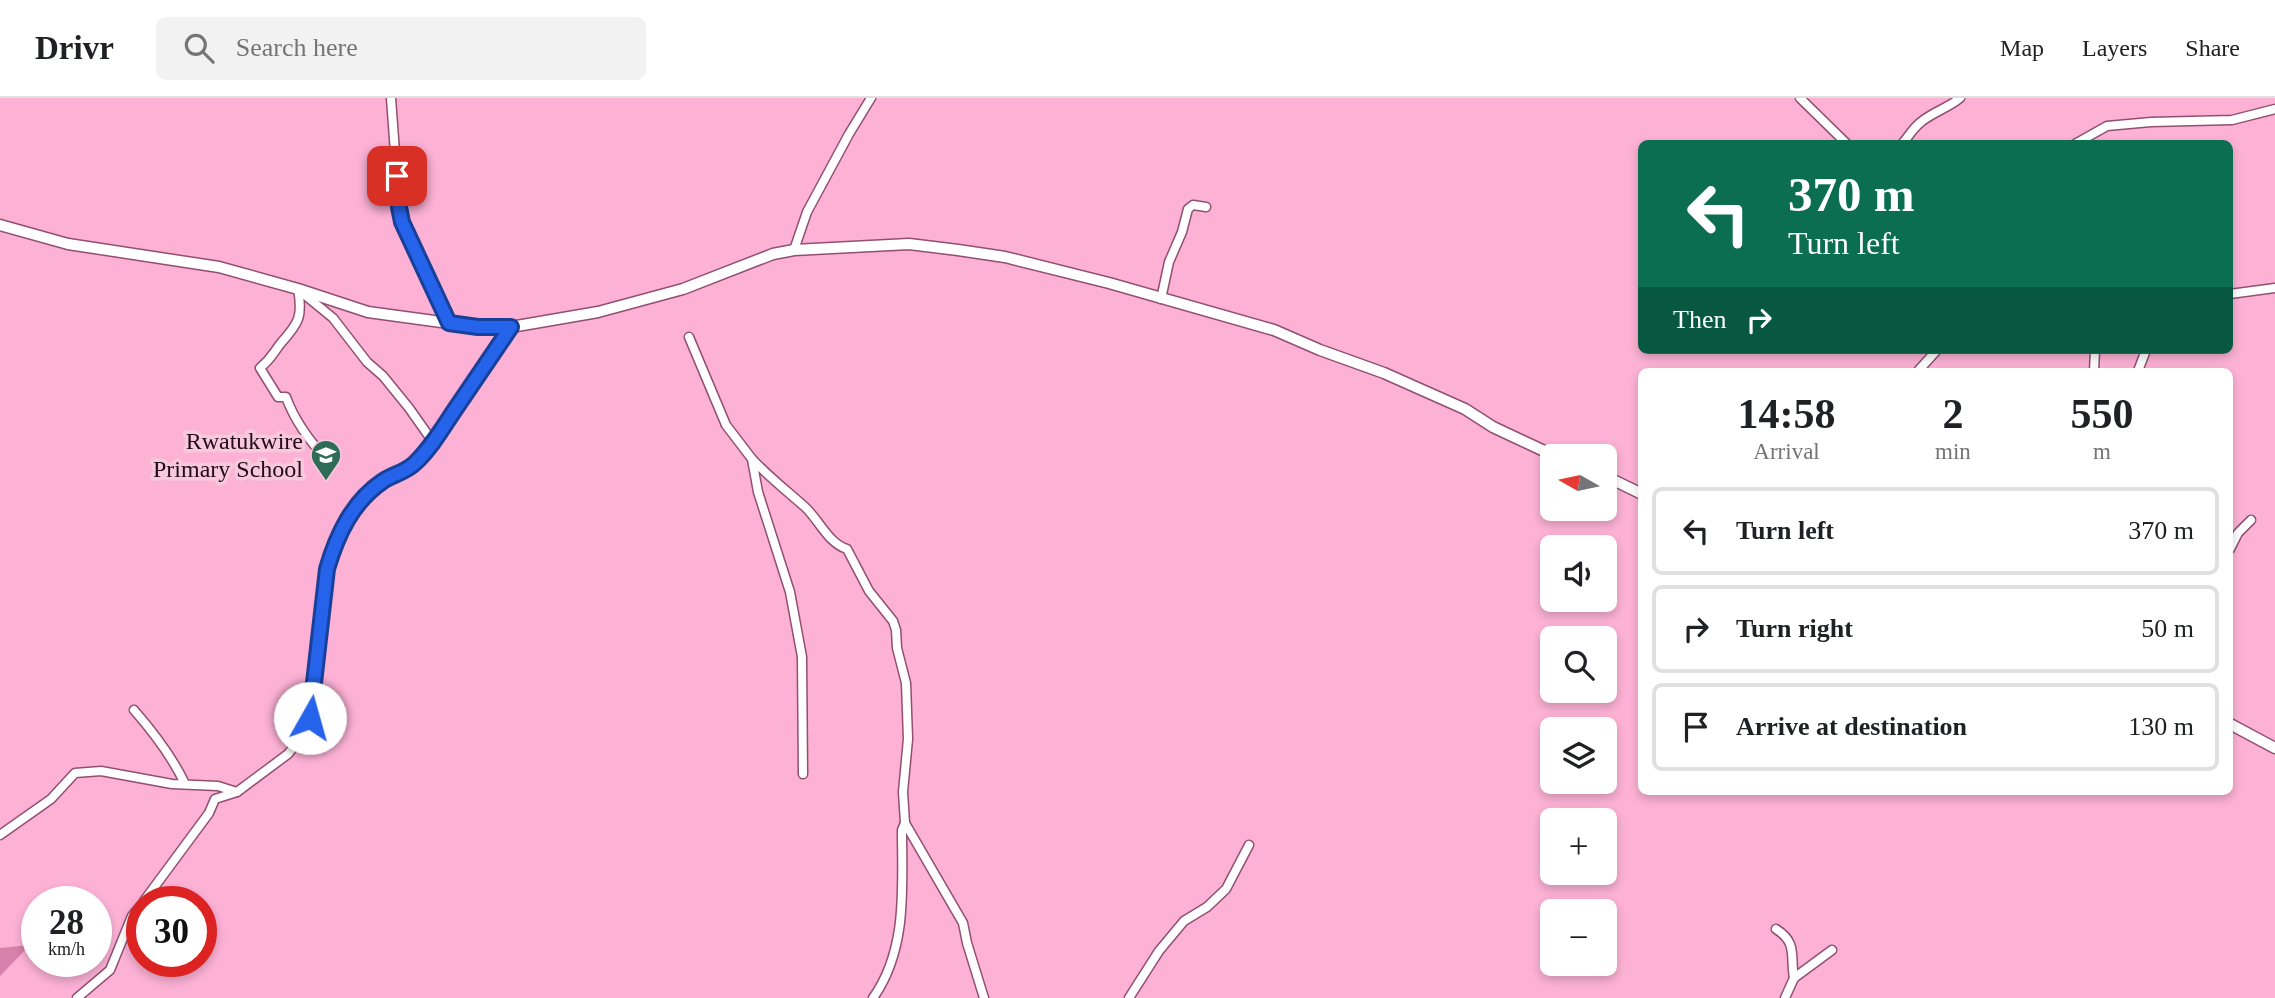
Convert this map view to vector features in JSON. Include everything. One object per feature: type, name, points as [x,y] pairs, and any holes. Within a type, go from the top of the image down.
[{"type":"street","points":[[391,98],[402,222],[449,323]]},
{"type":"street","points":[[794,250],[807,212],[871,98]]},
{"type":"street","points":[[1801,98],[1843,140]]},
{"type":"street","points":[[1905,140],[1923,120],[1960,98]]},
{"type":"street","points":[[2082,140],[2107,126],[2232,120],[2275,109]]},
{"type":"street","points":[[1161,299],[1169,262],[1182,232],[1188,209],[1193,205],[1206,208]]},
{"type":"street","points":[[0,225],[68,244],[219,267],[368,312],[478,327],[511,327],[598,312],[683,289],[773,254],[794,250],[909,244],[958,250],[1005,257],[1108,283],[1274,330],[1384,373],[1465,409],[1493,427],[1540,449]]},
{"type":"street","points":[[2233,294],[2275,288]]},
{"type":"street","points":[[298,289],[333,318],[367,362],[383,376],[409,408],[433,442]]},
{"type":"street","points":[[298,289],[302,307],[299,320],[292,334],[260,368],[278,397],[286,397],[295,419],[329,462]]},
{"type":"street","points":[[155,886],[209,813],[215,799],[237,792],[288,754],[304,734],[310,718],[327,569],[333,547],[344,525],[356,506],[371,490],[416,463],[511,327]]},
{"type":"street","points":[[689,337],[726,425],[772,481],[807,509],[838,546],[847,549],[869,591],[893,621],[906,683],[908,739],[904,792],[905,823],[902,830],[904,877],[899,929],[889,968],[873,998]]},
{"type":"street","points":[[1921,368],[1933,354]]},
{"type":"street","points":[[752,459],[758,492],[790,592],[802,657],[803,774]]},
{"type":"street","points":[[1617,483],[1638,492]]},
{"type":"street","points":[[2233,543],[2250,520]]},
{"type":"street","points":[[134,710],[156,737],[185,784]]},
{"type":"street","points":[[2233,726],[2275,748]]},
{"type":"street","points":[[0,835],[51,799],[75,773],[101,771],[185,784],[218,786],[237,792]]},
{"type":"street","points":[[905,823],[963,923],[984,998]]},
{"type":"street","points":[[1129,998],[1159,951],[1184,921],[1207,907],[1226,889],[1250,845]]},
{"type":"street","points":[[1776,929],[1792,944],[1794,978],[1786,998]]},
{"type":"street","points":[[77,998],[110,970],[126,931]]},
{"type":"street","points":[[1794,978],[1832,950]]},
{"type":"shaded area","points":[[21,946],[21,954],[0,976],[0,948]]},
{"type":"place","name":"Rwatukwire Primary School","points":[[326,482]]},
{"type":"route","points":[[310,718],[327,569],[333,547],[344,525],[356,506],[371,490],[416,463],[511,327],[478,327],[449,323],[402,222],[397,176]]}]
